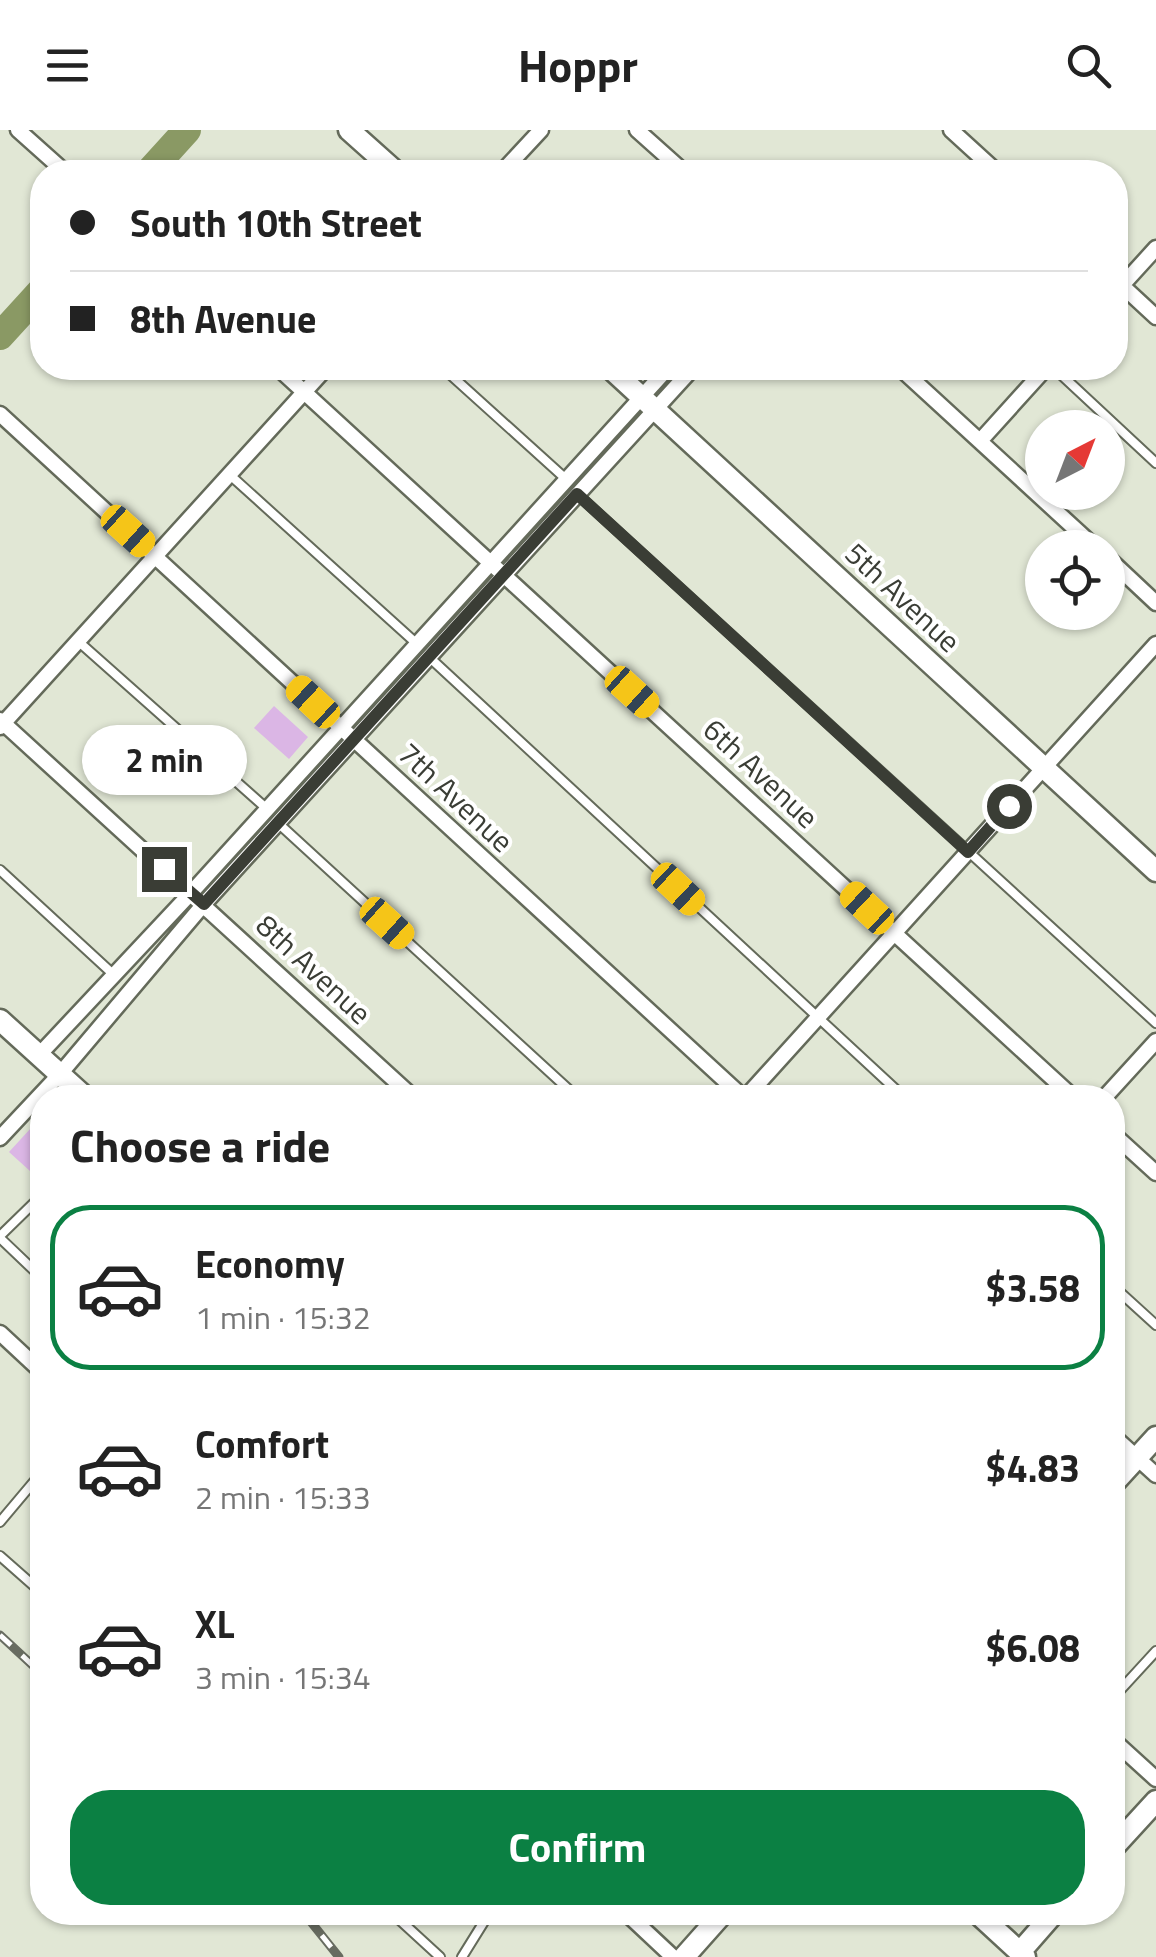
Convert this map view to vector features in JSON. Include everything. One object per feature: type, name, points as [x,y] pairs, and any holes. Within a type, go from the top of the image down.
[{"type":"street","points":[[18,130],[52,160]]},
{"type":"street","points":[[349,130],[383,160]]},
{"type":"street","points":[[513,160],[541,130]]},
{"type":"street","points":[[637,130],[671,160]]},
{"type":"street","points":[[951,130],[985,160]]},
{"type":"street","points":[[1128,275],[1156,248]]},
{"type":"street","points":[[1128,295],[1156,317]]},
{"type":"street","name":"6th Avenue","points":[[292,380],[1060,1085]]},
{"type":"street","points":[[1,723],[315,380]]},
{"type":"street","name":"5th Avenue","points":[[623,380],[1156,870]]},
{"type":"street","points":[[50,1085],[204,904],[577,494],[661,380]]},
{"type":"street","points":[[39,1055],[566,480],[648,402],[677,380]]},
{"type":"street","points":[[913,380],[1076,530]]},
{"type":"street","points":[[980,441],[1038,380]]},
{"type":"street","name":"7th Avenue","points":[[0,414],[730,1085]]},
{"type":"street","points":[[1125,574],[1156,603]]},
{"type":"street","points":[[756,1085],[1156,644]]},
{"type":"street","name":"8th Avenue","points":[[1,723],[400,1085]]},
{"type":"street","points":[[0,1020],[72,1085]]},
{"type":"street","points":[[1116,1085],[1156,1040]]},
{"type":"street","points":[[0,1138],[30,1106]]},
{"type":"street","points":[[1125,1145],[1156,1172]]},
{"type":"street","points":[[0,1333],[30,1361]]},
{"type":"street","points":[[1125,1471],[1156,1437]]},
{"type":"street","points":[[1125,1447],[1156,1475]]},
{"type":"street","points":[[1125,1751],[1156,1779]]},
{"type":"street","points":[[1125,1835],[1156,1801]]},
{"type":"street","points":[[639,1925],[673,1957]]},
{"type":"street","points":[[684,1957],[712,1925]]},
{"type":"street","points":[[989,1925],[1020,1955],[1044,1925]]},
{"type":"lane","points":[[455,380],[566,480]]},
{"type":"lane","points":[[1063,380],[1156,463]]},
{"type":"lane","points":[[228,474],[416,644]]},
{"type":"lane","points":[[577,494],[1156,1023]]},
{"type":"lane","points":[[76,639],[266,808]]},
{"type":"lane","points":[[429,657],[892,1085]]},
{"type":"lane","points":[[278,823],[564,1085]]},
{"type":"lane","points":[[0,870],[114,976]]},
{"type":"lane","points":[[30,1207],[0,1237],[30,1266]]},
{"type":"lane","points":[[1125,1298],[1156,1325]]},
{"type":"lane","points":[[0,1522],[30,1486]]},
{"type":"lane","points":[[0,1556],[30,1582]]},
{"type":"lane","points":[[1125,1685],[1156,1651]]},
{"type":"lane","points":[[406,1925],[440,1957]]},
{"type":"lane","points":[[462,1957],[482,1925]]},
{"type":"building","points":[[274,706],[308,737],[289,759],[254,728]]},
{"type":"building","points":[[30,1129],[30,1171],[9,1152]]},
{"type":"waterway","points":[[160,160],[187,130]]},
{"type":"waterway","points":[[0,336],[30,303]]},
{"type":"railway","points":[[0,1635],[30,1663]]},
{"type":"railway","points":[[313,1925],[339,1957]]},
{"type":"route","points":[[164,869],[204,904],[577,494],[968,852],[1009,806]]}]
